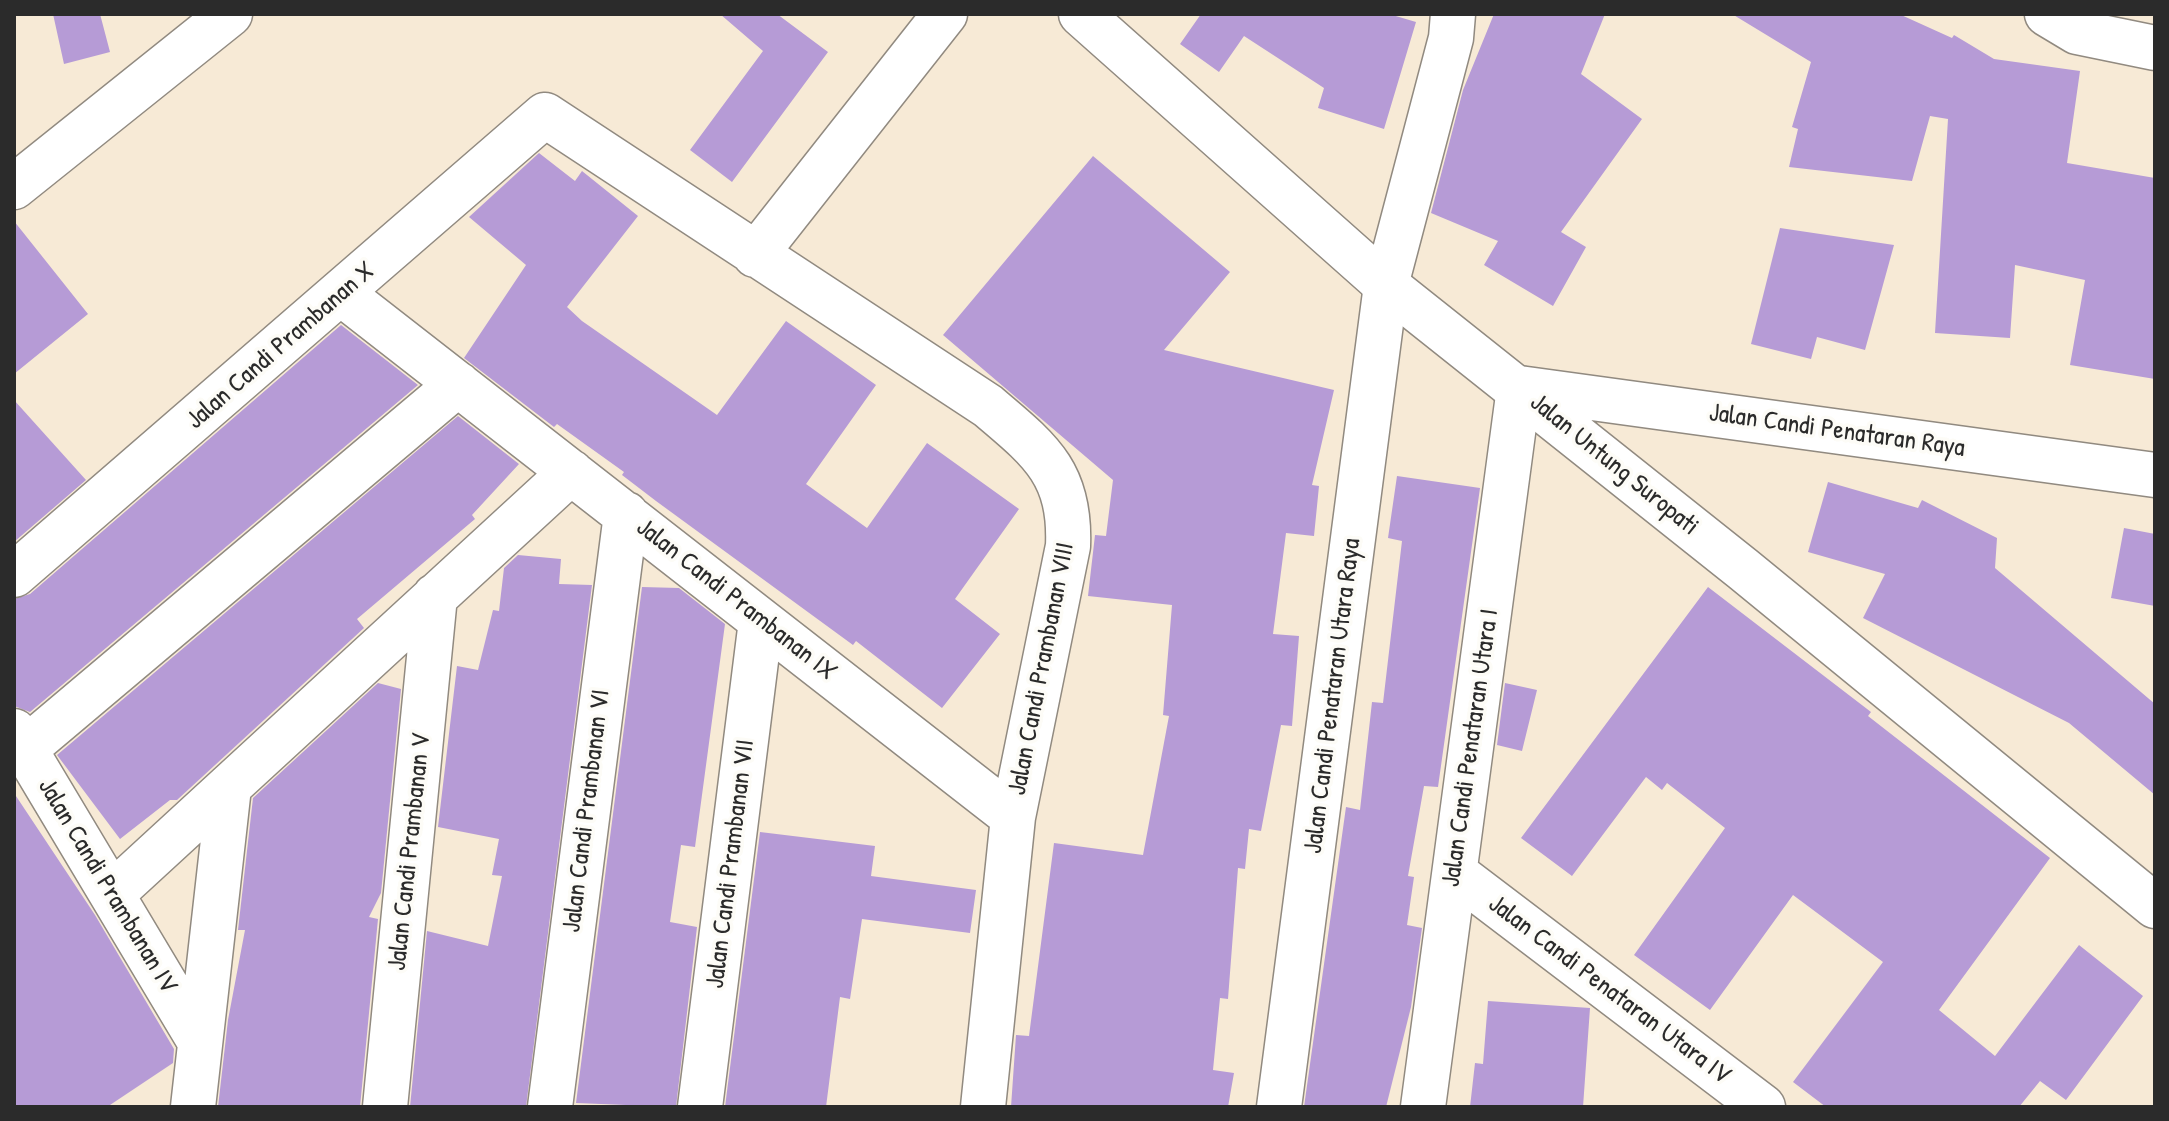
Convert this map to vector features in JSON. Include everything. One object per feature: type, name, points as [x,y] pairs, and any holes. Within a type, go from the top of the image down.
[{"type":"street","points":[[14,187],[230,14]]},
{"type":"street","points":[[755,255],[945,14]]},
{"type":"street","name":"Jalan Untung Suropati","points":[[1081,14],[1386,285],[1519,388],[2155,906]]},
{"type":"street","name":"Jalan Candi Penataran Utara Raya","points":[[1279,1107],[1386,285],[1451,38],[1453,14]]},
{"type":"street","points":[[2047,14],[2077,32],[2155,48]]},
{"type":"street","name":"Jalan Candi Prambanan VIII","points":[[545,115],[988,406],[1023,435],[1052,468],[1069,510],[1068,546],[1013,817],[983,1107]]},
{"type":"street","name":"Jalan Candi Prambanan X","points":[[14,575],[545,115]]},
{"type":"street","name":"Jalan Candi Prambanan IX","points":[[342,294],[1013,817]]},
{"type":"street","points":[[20,740],[458,384]]},
{"type":"street","name":"Jalan Candi Penataran Raya","points":[[1519,388],[2155,475]]},
{"type":"street","name":"Jalan Candi Penataran Utara I","points":[[1423,1107],[1519,388]]},
{"type":"street","points":[[113,893],[571,472]]},
{"type":"street","name":"Jalan Candi Prambanan VI","points":[[550,1107],[626,514]]},
{"type":"street","name":"Jalan Candi Prambanan V","points":[[385,1107],[435,596]]},
{"type":"street","name":"Jalan Candi Prambanan VII","points":[[700,1107],[761,621]]},
{"type":"street","name":"Jalan Candi Prambanan IV","points":[[20,740],[200,1042]]},
{"type":"street","name":"Jalan Candi Prambanan IV","points":[[193,1107],[229,787]]},
{"type":"street","name":"Jalan Candi Penataran Utara IV","points":[[1455,873],[1763,1107]]},
{"type":"building","points":[[53,14],[100,14],[110,52],[64,64]]},
{"type":"building","points":[[720,14],[777,14],[828,52],[732,182],[690,150],[763,51]]},
{"type":"building","points":[[1201,14],[1389,14],[1416,22],[1384,129],[1318,108],[1324,88],[1244,36],[1219,72],[1180,44]]},
{"type":"building","points":[[1494,14],[1605,14],[1581,74],[1642,119],[1561,232],[1586,247],[1553,306],[1484,265],[1498,241],[1431,213],[1463,90]]},
{"type":"building","points":[[1732,14],[1899,14],[1952,38],[1954,35],[1994,59],[2080,71],[2067,163],[2155,178],[2155,379],[2070,365],[2085,280],[2015,265],[2010,338],[1935,333],[1948,119],[1930,116],[1912,181],[1789,167],[1798,129],[1792,127],[1811,62]]},
{"type":"building","points":[[539,153],[575,181],[582,171],[638,216],[567,307],[582,321],[717,415],[786,321],[876,385],[806,484],[867,528],[927,443],[1019,509],[955,599],[1000,634],[942,708],[856,641],[853,645],[656,501],[622,475],[624,472],[557,424],[554,427],[464,358],[526,265],[469,217]]},
{"type":"building","points":[[1093,156],[1230,272],[1164,350],[1334,390],[1312,485],[1319,486],[1314,536],[1286,533],[1273,634],[1299,636],[1292,726],[1281,725],[1261,831],[1249,829],[1245,869],[1238,868],[1228,999],[1220,998],[1213,1070],[1234,1073],[1228,1107],[1011,1107],[1016,1035],[1029,1036],[1054,843],[1143,855],[1169,716],[1163,715],[1172,605],[1088,596],[1095,535],[1106,536],[1113,480],[943,335]]},
{"type":"building","points":[[14,221],[88,314],[14,374]]},
{"type":"building","points":[[1780,228],[1894,245],[1865,350],[1817,337],[1811,359],[1751,344]]},
{"type":"building","points":[[341,325],[418,385],[30,712],[14,706],[14,599],[30,594]]},
{"type":"building","points":[[14,400],[86,480],[14,542]]},
{"type":"building","points":[[458,416],[519,464],[472,515],[475,519],[357,619],[364,628],[177,800],[170,800],[120,839],[57,755]]},
{"type":"building","points":[[1397,476],[1480,488],[1438,787],[1424,786],[1408,876],[1414,877],[1407,925],[1422,928],[1411,1007],[1386,1107],[1304,1107],[1346,807],[1360,810],[1372,702],[1383,703],[1402,541],[1388,538]]},
{"type":"building","points":[[1828,482],[1918,508],[1922,500],[1997,538],[1995,568],[2155,704],[2155,795],[2069,723],[1863,618],[1885,574],[1808,552]]},
{"type":"building","points":[[2124,528],[2155,534],[2155,606],[2111,598]]},
{"type":"building","points":[[518,555],[561,559],[559,584],[592,585],[526,1107],[410,1107],[427,931],[488,946],[502,876],[492,875],[499,839],[438,827],[457,666],[478,670],[493,610],[499,611],[504,568]]},
{"type":"building","points":[[642,587],[679,588],[725,624],[695,847],[681,845],[670,922],[697,927],[676,1107],[576,1103]]},
{"type":"building","points":[[1708,587],[1871,712],[1868,716],[2050,858],[1939,1010],[1995,1056],[2079,945],[2143,996],[2066,1100],[2040,1081],[2019,1107],[1826,1107],[1793,1082],[1883,962],[1793,895],[1710,1010],[1634,955],[1725,828],[1667,783],[1662,790],[1646,777],[1572,876],[1521,838]]},
{"type":"building","points":[[378,683],[401,689],[381,893],[369,917],[378,919],[360,1107],[218,1107],[228,1020],[245,930],[238,930],[253,798]]},
{"type":"building","points":[[1505,683],[1537,690],[1522,751],[1497,745]]},
{"type":"building","points":[[14,793],[95,915],[174,1049],[173,1063],[107,1107],[14,1107]]},
{"type":"building","points":[[760,832],[875,846],[871,876],[976,890],[970,933],[862,919],[850,999],[840,997],[826,1107],[725,1107]]},
{"type":"building","points":[[1488,1001],[1590,1008],[1583,1107],[1470,1107],[1475,1063],[1483,1064]]}]
